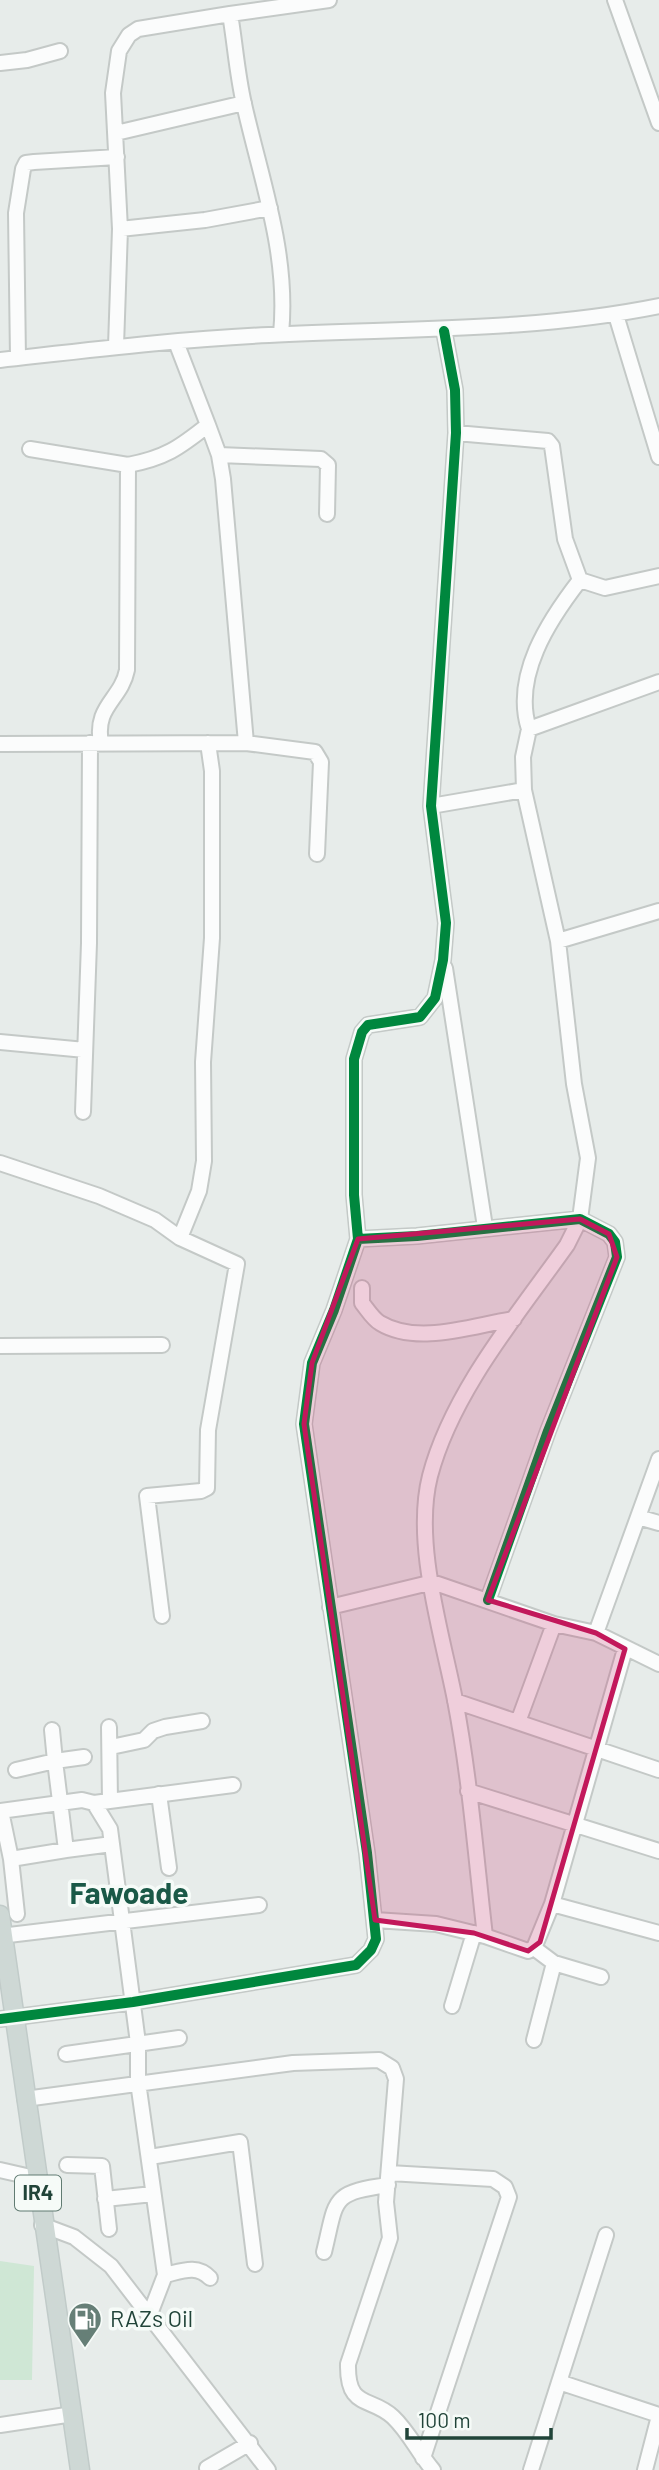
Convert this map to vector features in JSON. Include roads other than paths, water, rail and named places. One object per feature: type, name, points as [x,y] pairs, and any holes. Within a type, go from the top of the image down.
[{"type":"main road","name":"IR4","points":[[9,1915],[1,1936],[7,2018],[25,2099],[80,2470]]},
{"type":"street","points":[[116,346],[120,229],[113,93],[119,51],[129,35],[150,27],[329,0]]},
{"type":"street","points":[[615,0],[659,122]]},
{"type":"street","points":[[230,13],[244,103],[257,147],[283,277],[281,334]]},
{"type":"street","points":[[0,63],[27,60],[60,51]]},
{"type":"street","points":[[116,133],[244,103]]},
{"type":"street","points":[[18,358],[16,212],[23,169],[26,163],[117,157]]},
{"type":"street","points":[[120,229],[205,220],[270,208]]},
{"type":"street","points":[[0,360],[116,346],[281,334],[444,331],[616,315],[659,306]]},
{"type":"street","points":[[616,315],[659,457]]},
{"type":"street","points":[[7,2018],[133,2002],[356,1965],[371,1950],[376,1939],[304,1424],[312,1363],[334,1310],[358,1239],[354,1195],[354,1059],[358,1043],[368,1025],[420,1017],[435,998],[443,960],[446,923],[431,806],[456,433],[456,390],[444,331]]},
{"type":"street","points":[[176,342],[219,455],[246,743]]},
{"type":"street","points":[[30,449],[128,465],[160,458],[178,449],[208,425]]},
{"type":"street","points":[[456,433],[548,441],[552,446],[565,539],[580,580]]},
{"type":"street","points":[[219,455],[321,459],[328,464],[327,514]]},
{"type":"street","points":[[83,1112],[96,743],[100,718],[125,679],[127,670],[128,465]]},
{"type":"street","points":[[580,580],[605,587],[659,576]]},
{"type":"street","points":[[452,2006],[480,1935],[468,1791],[455,1701],[429,1583],[427,1499],[430,1476],[462,1399],[514,1319],[567,1245],[580,1219],[588,1158],[573,1084],[558,941],[524,790],[523,757],[529,729],[523,710],[530,671],[542,635],[580,580]]},
{"type":"street","points":[[529,729],[659,682]]},
{"type":"street","points":[[180,1238],[199,1191],[204,1161],[203,1062],[212,938],[212,771],[208,743]]},
{"type":"street","points":[[0,744],[246,743],[315,752],[321,762],[317,854]]},
{"type":"street","points":[[431,806],[524,790]]},
{"type":"street","points":[[558,941],[659,911]]},
{"type":"street","points":[[443,960],[485,1227]]},
{"type":"street","points":[[0,1042],[85,1050]]},
{"type":"street","points":[[0,1163],[99,1196],[155,1220],[180,1238],[230,1258],[237,1264],[237,1275],[226,1314],[208,1430],[207,1488],[201,1492],[147,1496],[162,1616]]},
{"type":"street","points":[[358,1239],[417,1236],[580,1219],[609,1234],[615,1242],[617,1257],[548,1431],[488,1600]]},
{"type":"street","points":[[362,1288],[362,1303],[380,1323],[401,1329],[428,1334],[514,1319]]},
{"type":"street","points":[[0,1346],[162,1345]]},
{"type":"street","points":[[596,1633],[659,1459]]},
{"type":"street","points":[[638,1517],[659,1523]]},
{"type":"street","points":[[330,1607],[429,1583],[488,1600],[554,1624],[596,1633],[625,1650],[659,1664]]},
{"type":"street","points":[[518,1722],[554,1624]]},
{"type":"street","points":[[375,1920],[436,1924],[528,1951],[534,1948],[552,1904],[625,1650]]},
{"type":"street","points":[[455,1701],[659,1770]]},
{"type":"street","points":[[111,1747],[144,1740],[153,1731],[165,1727],[202,1721]]},
{"type":"street","points":[[109,1727],[110,1801]]},
{"type":"street","points":[[52,1730],[66,1850]]},
{"type":"street","points":[[16,1770],[84,1758]]},
{"type":"street","points":[[9,1915],[11,1859],[0,1811],[82,1800],[94,1803],[233,1785]]},
{"type":"street","points":[[468,1791],[659,1851]]},
{"type":"street","points":[[159,1794],[169,1868]]},
{"type":"street","points":[[94,1803],[110,1829],[138,2043],[138,2082],[165,2275],[150,2314]]},
{"type":"street","points":[[11,1859],[112,1844]]},
{"type":"street","points":[[552,1904],[659,1933]]},
{"type":"street","points":[[1,1936],[259,1905]]},
{"type":"street","points":[[534,1948],[554,1962],[601,1977]]},
{"type":"street","points":[[534,2040],[554,1962]]},
{"type":"street","points":[[66,2054],[179,2038]]},
{"type":"street","points":[[25,2099],[293,2063],[379,2060],[392,2068],[396,2079],[386,2202],[390,2238],[348,2364],[348,2382],[368,2406],[392,2416],[433,2470]]},
{"type":"street","points":[[150,2157],[240,2142],[255,2264]]},
{"type":"street","points":[[67,2165],[100,2164],[109,2229]]},
{"type":"street","points":[[0,2169],[36,2178]]},
{"type":"street","points":[[324,2252],[337,2201],[350,2190],[388,2179],[493,2179],[505,2187],[509,2197],[423,2458]]},
{"type":"street","points":[[105,2199],[153,2194]]},
{"type":"street","points":[[42,2225],[74,2237],[95,2252],[133,2290],[268,2470]]},
{"type":"street","points":[[531,2470],[607,2235]]},
{"type":"street","points":[[165,2275],[195,2269],[203,2270],[211,2278]]},
{"type":"street","points":[[559,2382],[659,2416],[645,2470]]},
{"type":"street","points":[[0,2425],[73,2414]]},
{"type":"street","points":[[207,2468],[250,2443]]},
{"type":"place","name":"RAZs Oil","points":[[85,2349]]},
{"type":"district","name":"Fawoade","points":[[129,1894]]}]
